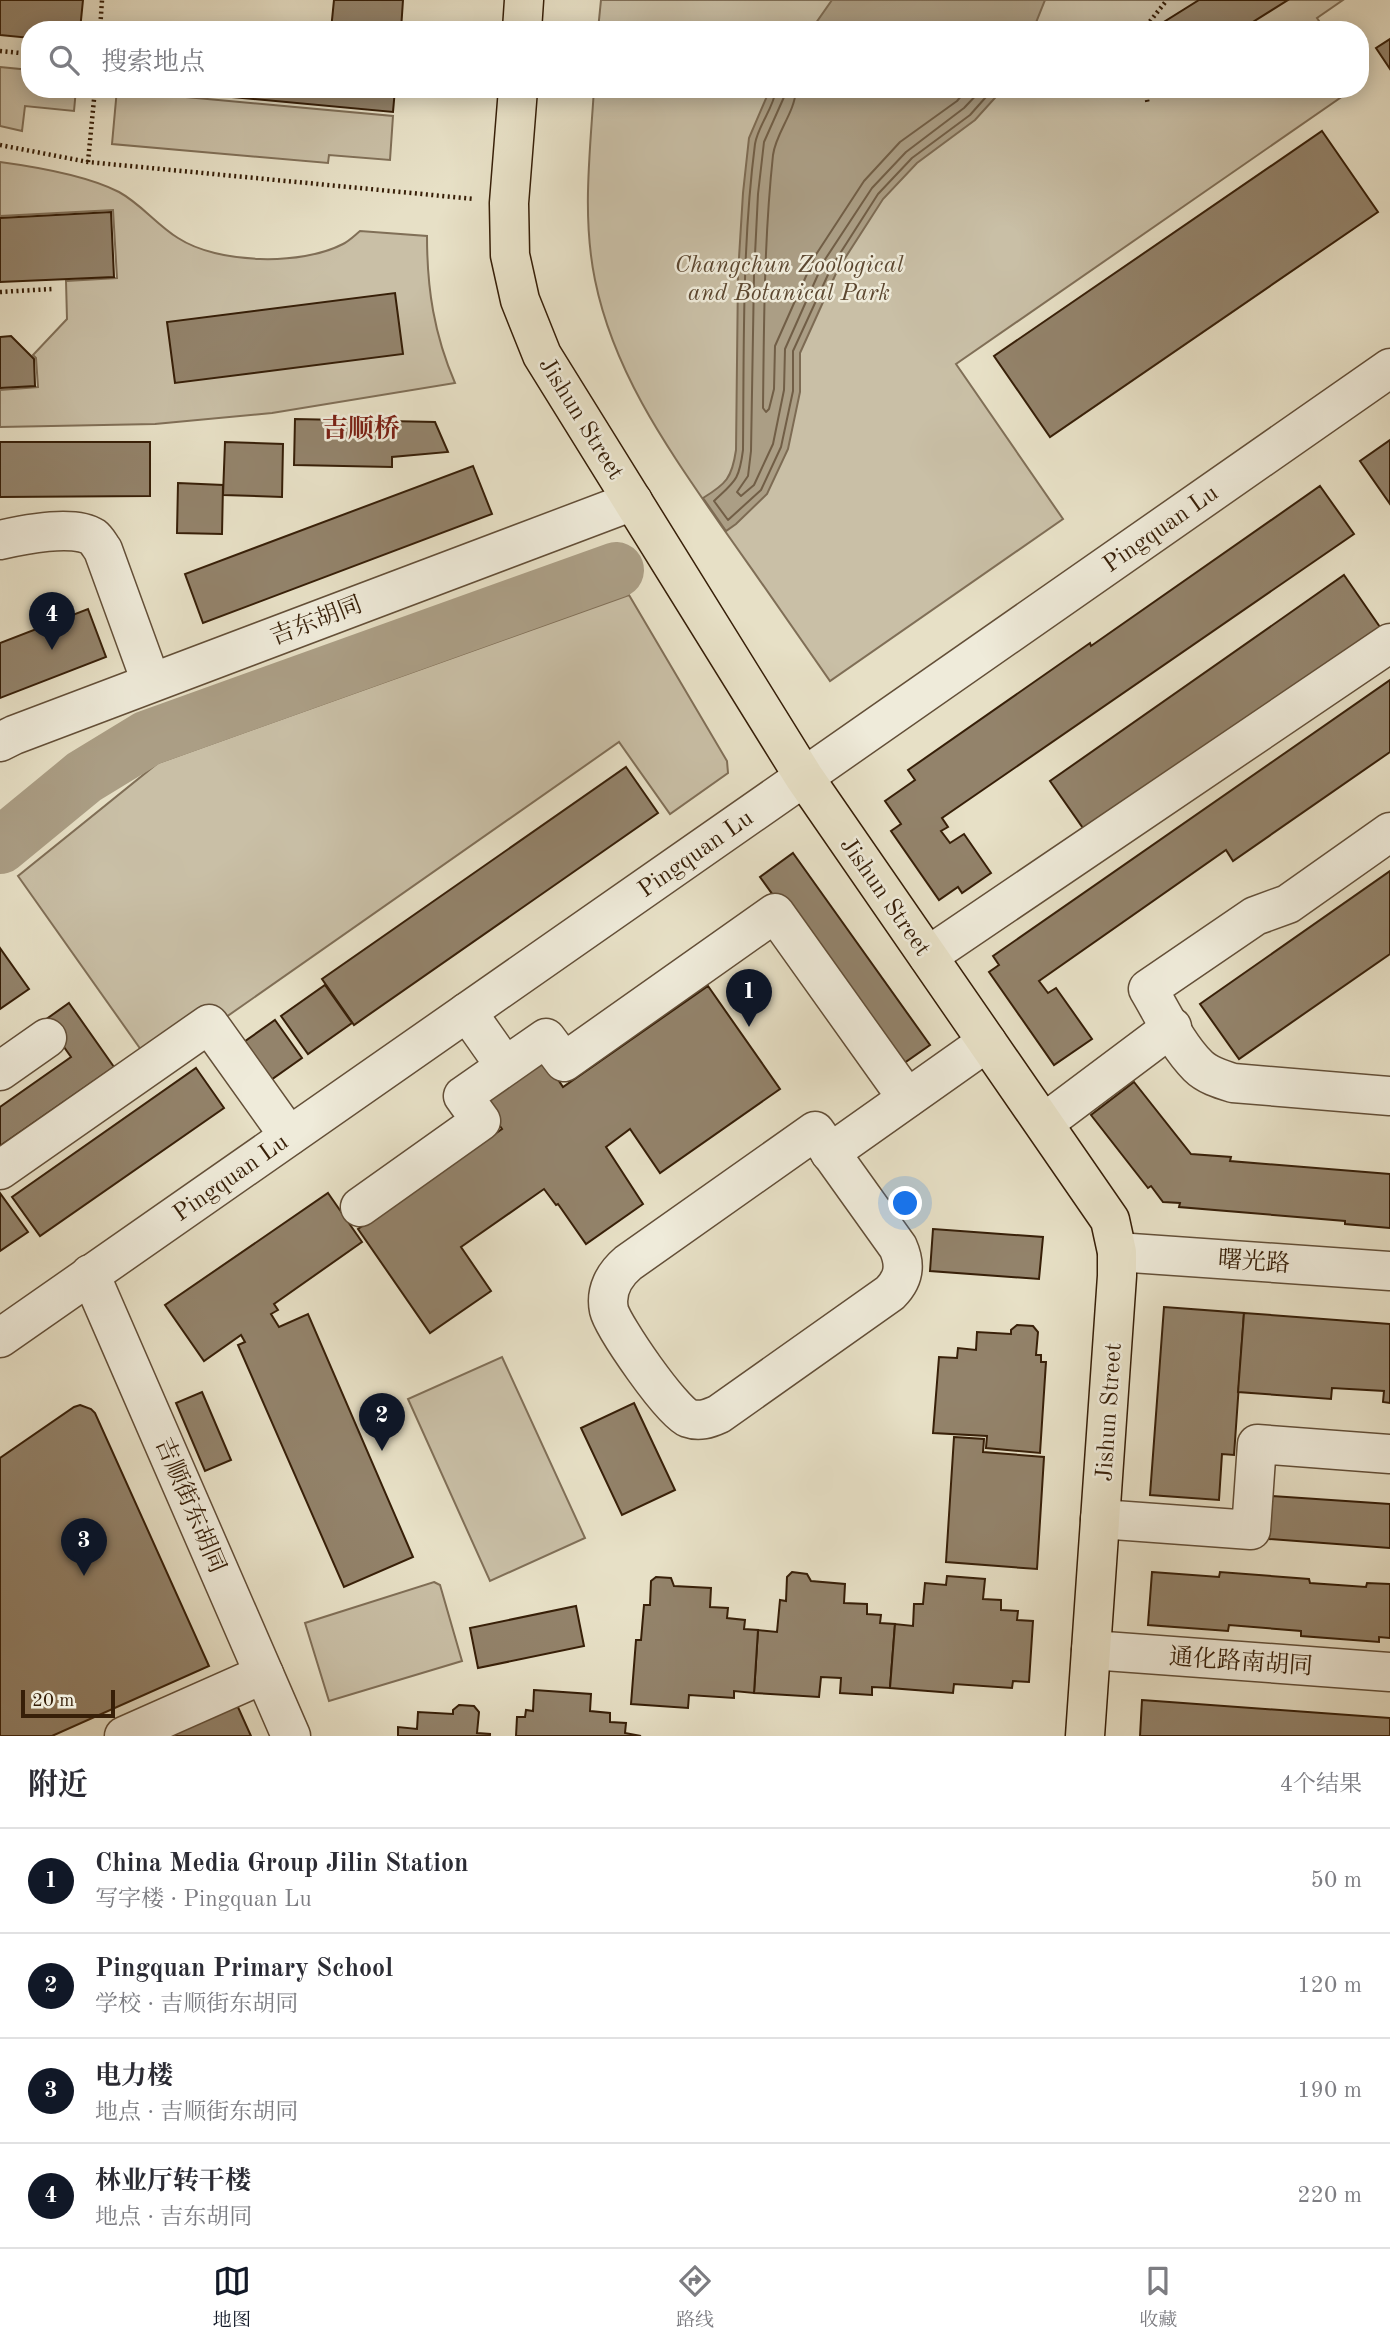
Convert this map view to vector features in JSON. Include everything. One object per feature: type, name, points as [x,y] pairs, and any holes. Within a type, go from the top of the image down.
[{"type":"main road","points":[[523,21],[524,0]]},
{"type":"main road","name":"Jishun Street","points":[[516,98],[509,203],[510,255],[520,300],[542,355],[804,777],[1110,1220],[1118,1252],[1085,1736]]},
{"type":"street","name":"Pingquan Lu","points":[[0,1338],[1390,368]]},
{"type":"street","name":"吉东胡同","points":[[0,742],[151,682],[633,501]]},
{"type":"street","points":[[0,540],[63,531],[80,532],[93,537],[103,550],[151,682]]},
{"type":"street","points":[[928,956],[1390,643]]},
{"type":"street","points":[[1390,832],[1288,904],[1255,916],[1148,989],[1199,1067],[1213,1077],[1233,1083],[1390,1096]]},
{"type":"street","points":[[360,1207],[481,1121],[463,1096],[505,1066],[546,1038],[564,1062],[775,913],[907,1098]]},
{"type":"street","points":[[467,1012],[505,1066]]},
{"type":"street","points":[[0,1170],[209,1024],[289,1136]]},
{"type":"street","points":[[1044,1123],[1172,1027]]},
{"type":"street","points":[[0,1071],[47,1038]]},
{"type":"street","points":[[830,1153],[987,1042]]},
{"type":"street","points":[[815,1131],[830,1153],[898,1247],[904,1267],[897,1286],[719,1414],[699,1420],[680,1414],[612,1319],[608,1298],[614,1278],[628,1263],[815,1131]]},
{"type":"street","name":"曙光路","points":[[1118,1252],[1390,1271]]},
{"type":"street","name":"吉顺街东胡同","points":[[90,1274],[291,1736]]},
{"type":"street","points":[[1100,1519],[1251,1530],[1257,1444],[1390,1454]]},
{"type":"street","name":"通化路南胡同","points":[[1091,1650],[1390,1672]]},
{"type":"street","points":[[124,1736],[264,1674]]},
{"type":"path","points":[[101,21],[102,0]]},
{"type":"path","points":[[1150,21],[1167,0]]},
{"type":"path","points":[[0,51],[21,53]]},
{"type":"path","points":[[88,162],[93,98]]},
{"type":"path","points":[[1147,98],[1148,105]]},
{"type":"path","points":[[0,145],[88,162],[509,203]]},
{"type":"path","points":[[0,292],[52,289]]},
{"type":"green space","points":[[601,0],[1343,0],[1317,18],[1319,21],[599,21]]},
{"type":"green space","points":[[0,67],[21,69],[21,98],[75,98],[74,111],[25,106],[22,131],[0,126]]},
{"type":"green space","points":[[116,98],[197,98],[393,116],[390,160],[329,155],[328,163],[112,144]]},
{"type":"green space","name":"Changchun Zoological and Botanical Park","points":[[593,98],[1340,98],[956,364],[1063,519],[830,681],[681,466],[629,378],[615,347],[595,280],[589,233],[588,185]]},
{"type":"green space","points":[[0,162],[61,172],[106,186],[127,197],[178,238],[195,247],[237,257],[283,259],[305,256],[343,244],[360,231],[427,236],[433,311],[455,383],[272,413],[155,424],[0,427],[0,390],[38,387],[36,358],[33,355],[67,319],[66,281],[117,278],[113,210],[0,216]]},
{"type":"green space","points":[[629,595],[727,761],[728,773],[670,814],[619,742],[219,1022],[144,1054],[18,876],[158,763]]},
{"type":"green space","points":[[502,1357],[585,1538],[490,1581],[408,1399]]},
{"type":"green space","points":[[434,1582],[440,1585],[462,1661],[329,1701],[305,1623]]},
{"type":"water","points":[[832,0],[1045,0],[1037,21],[817,21]]},
{"type":"water","points":[[766,98],[995,98],[975,120],[917,163],[883,199],[838,269],[800,353],[800,392],[788,449],[767,494],[726,531],[703,498],[727,479],[736,450],[738,274],[749,138]]},
{"type":"building","points":[[0,0],[83,0],[81,21],[21,21],[21,37],[0,35]]},
{"type":"building","points":[[334,0],[403,0],[402,21],[332,21]]},
{"type":"building","points":[[1199,0],[1288,0],[1254,21],[1165,21]]},
{"type":"building","points":[[1390,39],[1390,69],[1376,48]]},
{"type":"building","points":[[242,98],[394,98],[393,112]]},
{"type":"building","points":[[1322,131],[1378,212],[1050,437],[994,356]]},
{"type":"building","points":[[111,212],[114,277],[0,282],[0,218]]},
{"type":"building","points":[[395,293],[403,354],[175,383],[167,322]]},
{"type":"building","points":[[11,336],[34,359],[35,386],[0,388],[0,337]]},
{"type":"building","points":[[295,419],[435,422],[448,452],[392,457],[392,467],[294,465]]},
{"type":"building","points":[[1390,440],[1390,504],[1360,461]]},
{"type":"building","points":[[0,442],[150,442],[150,496],[0,497]]},
{"type":"building","points":[[225,442],[283,444],[282,497],[223,495]]},
{"type":"building","points":[[473,466],[492,514],[203,623],[185,574]]},
{"type":"building","points":[[178,483],[223,485],[222,534],[177,533]]},
{"type":"building","points":[[1320,486],[1354,534],[942,818],[948,827],[941,831],[950,843],[964,834],[991,873],[962,893],[958,887],[939,900],[891,831],[901,824],[885,801],[915,780],[908,770]]},
{"type":"building","points":[[1344,575],[1382,630],[1090,838],[1050,781]]},
{"type":"building","points":[[88,609],[106,657],[0,698],[0,643]]},
{"type":"building","points":[[1390,680],[1390,752],[1233,861],[1226,850],[1039,981],[1048,993],[1056,988],[1092,1039],[1054,1065],[989,972],[999,965],[993,956]]},
{"type":"building","points":[[626,767],[658,813],[354,1025],[322,979]]},
{"type":"building","points":[[793,853],[930,1045],[897,1068],[760,877]]},
{"type":"building","points":[[1390,871],[1390,954],[1239,1059],[1200,1004]]},
{"type":"building","points":[[0,948],[29,989],[0,1009]]},
{"type":"building","points":[[325,985],[352,1023],[308,1054],[281,1016]]},
{"type":"building","points":[[708,986],[780,1089],[660,1173],[630,1129],[606,1147],[643,1204],[586,1244],[544,1189],[461,1247],[491,1291],[430,1333],[358,1229],[502,1129],[481,1099],[543,1057],[563,1087]]},
{"type":"building","points":[[69,1003],[114,1067],[0,1146],[0,1107],[71,1057],[45,1020]]},
{"type":"building","points":[[275,1020],[302,1058],[268,1082],[241,1044]]},
{"type":"building","points":[[196,1068],[224,1108],[40,1236],[12,1197]]},
{"type":"building","points":[[1134,1082],[1191,1154],[1231,1157],[1230,1161],[1390,1174],[1390,1228],[1345,1224],[1345,1221],[1179,1207],[1180,1203],[1163,1202],[1151,1186],[1148,1188],[1091,1115]]},
{"type":"building","points":[[0,1193],[28,1232],[0,1251]]},
{"type":"building","points":[[328,1193],[362,1242],[274,1304],[278,1310],[271,1314],[279,1327],[308,1314],[413,1557],[344,1587],[238,1345],[245,1342],[241,1335],[204,1361],[165,1305]]},
{"type":"building","points":[[933,1229],[1043,1237],[1039,1279],[930,1271]]},
{"type":"building","points":[[1164,1307],[1244,1313],[1234,1455],[1222,1454],[1219,1500],[1150,1495]]},
{"type":"building","points":[[1244,1313],[1390,1324],[1390,1403],[1383,1402],[1384,1391],[1332,1388],[1331,1399],[1238,1392]]},
{"type":"building","points":[[1017,1325],[1033,1326],[1038,1332],[1036,1355],[1041,1355],[1041,1362],[1046,1362],[1040,1453],[986,1448],[987,1436],[933,1433],[939,1357],[957,1358],[958,1348],[976,1350],[977,1332],[1011,1334],[1011,1330]]},
{"type":"building","points":[[202,1392],[231,1460],[205,1471],[176,1403]]},
{"type":"building","points":[[634,1403],[675,1490],[622,1515],[581,1428]]},
{"type":"building","points":[[80,1405],[95,1413],[209,1666],[52,1736],[0,1736],[0,1458]]},
{"type":"building","points":[[954,1437],[984,1439],[983,1452],[1044,1457],[1037,1569],[946,1562]]},
{"type":"building","points":[[1272,1496],[1390,1504],[1390,1548],[1269,1539]]},
{"type":"building","points":[[792,1572],[807,1574],[811,1581],[845,1584],[844,1603],[867,1604],[867,1614],[881,1615],[880,1623],[895,1624],[890,1688],[872,1687],[872,1695],[840,1693],[841,1678],[821,1677],[819,1697],[754,1693],[758,1630],[777,1632],[780,1600],[786,1601],[787,1577]]},
{"type":"building","points":[[1152,1572],[1219,1577],[1220,1572],[1309,1579],[1310,1583],[1366,1587],[1367,1583],[1390,1584],[1390,1638],[1379,1637],[1379,1642],[1301,1636],[1301,1631],[1229,1625],[1228,1631],[1148,1625]]},
{"type":"building","points":[[947,1576],[985,1579],[983,1599],[1001,1600],[1001,1610],[1018,1611],[1017,1620],[1033,1621],[1029,1682],[1013,1681],[1012,1688],[954,1684],[953,1693],[890,1688],[895,1624],[913,1626],[914,1604],[923,1604],[925,1583],[946,1585]]},
{"type":"building","points":[[656,1577],[671,1578],[674,1586],[711,1588],[710,1607],[728,1608],[727,1618],[745,1620],[744,1629],[758,1630],[754,1693],[734,1691],[734,1698],[689,1695],[688,1708],[631,1704],[636,1640],[641,1640],[644,1605],[650,1605],[651,1581]]},
{"type":"building","points":[[576,1606],[584,1646],[478,1668],[470,1628]]},
{"type":"building","points":[[534,1690],[591,1694],[590,1711],[610,1713],[610,1722],[626,1723],[625,1733],[641,1736],[516,1736],[517,1717],[525,1717],[526,1710],[533,1711]]},
{"type":"building","points":[[1142,1700],[1390,1718],[1390,1736],[1140,1736]]},
{"type":"building","points":[[237,1705],[251,1736],[168,1736]]},
{"type":"building","points":[[459,1705],[474,1706],[479,1712],[477,1733],[490,1736],[398,1736],[398,1727],[417,1729],[418,1712],[453,1714],[453,1710]]},
{"type":"waterway","points":[[0,846],[84,777],[148,738],[616,570]]},
{"type":"place","name":"林业厅转干楼","points":[[52,650]]},
{"type":"place","name":"China Media Group Jilin Station","points":[[749,1027]]},
{"type":"place","name":"Pingquan Primary School","points":[[382,1451]]},
{"type":"place","name":"电力楼","points":[[84,1576]]},
{"type":"district","name":"吉顺桥","points":[[361,428]]}]
